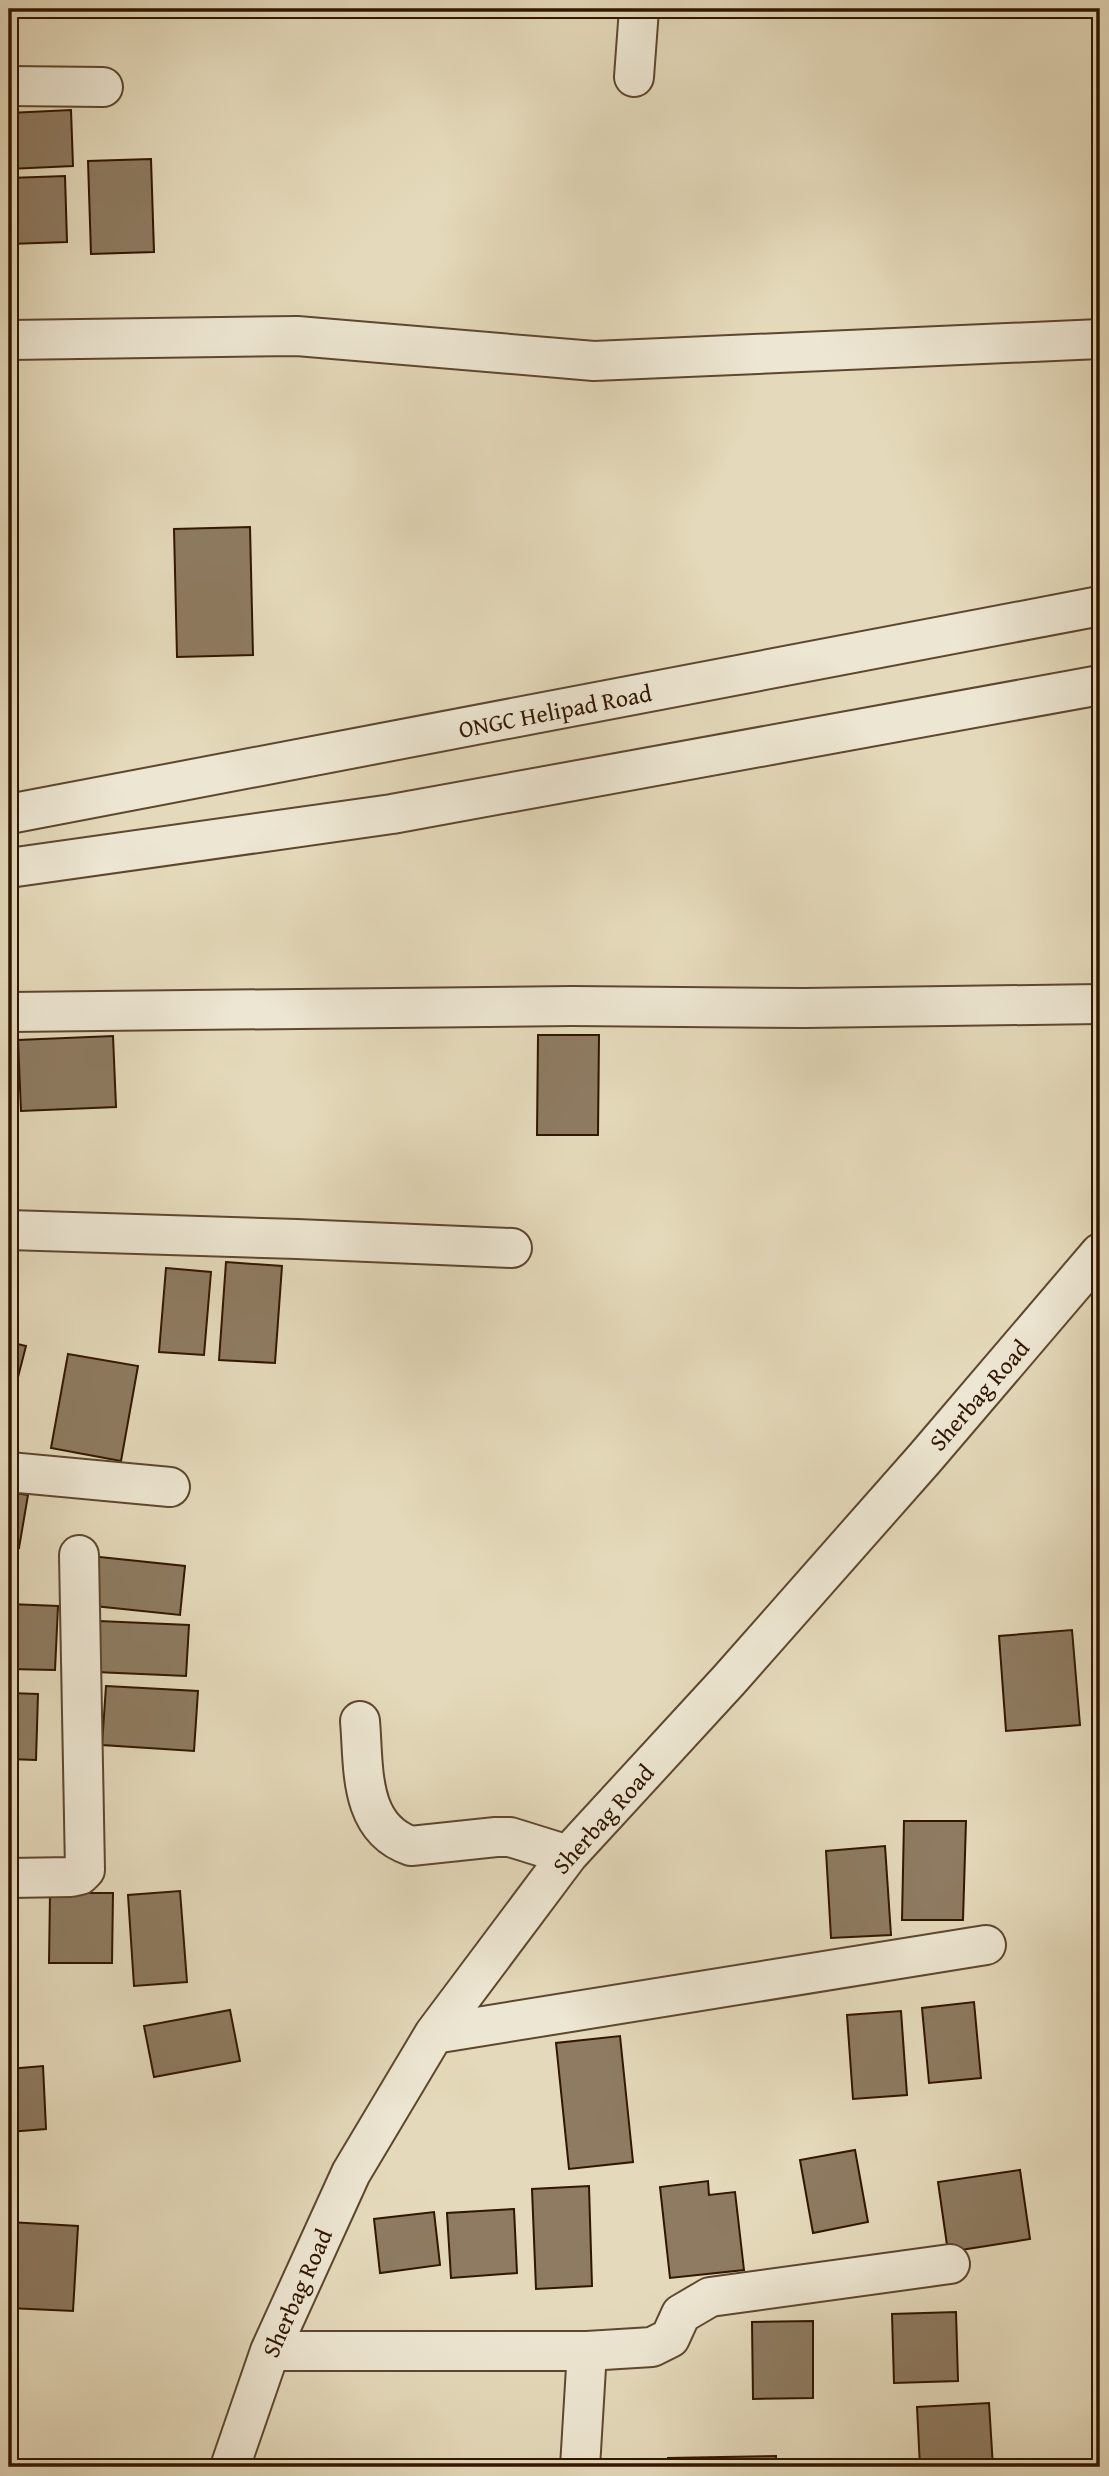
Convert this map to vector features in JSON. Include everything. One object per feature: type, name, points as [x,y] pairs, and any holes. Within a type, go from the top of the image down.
[{"type":"street","points":[[634,77],[639,9]]},
{"type":"street","points":[[9,86],[103,87]]},
{"type":"street","points":[[9,340],[297,336],[594,361],[1100,339]]},
{"type":"street","name":"ONGC Helipad Road","points":[[9,814],[1100,606]]},
{"type":"street","points":[[9,868],[392,814],[1100,685]]},
{"type":"street","points":[[9,1012],[1100,1004]]},
{"type":"street","points":[[9,1230],[512,1248]]},
{"type":"street","name":"Sherbag Road","points":[[230,2467],[270,2351],[351,2173],[434,2034],[568,1854],[729,1680],[925,1458],[1100,1253]]},
{"type":"street","points":[[9,1472],[170,1487]]},
{"type":"street","points":[[9,1878],[71,1877],[80,1875],[85,1870],[79,1555]]},
{"type":"street","points":[[360,1721],[367,1796],[380,1826],[398,1841],[411,1846],[496,1837],[510,1838],[568,1854]]},
{"type":"street","points":[[434,2034],[986,1945]]},
{"type":"street","points":[[270,2351],[587,2351],[652,2347],[670,2337],[681,2314],[710,2297],[950,2264]]},
{"type":"street","points":[[580,2467],[587,2351]]},
{"type":"building","points":[[71,110],[73,166],[9,169],[9,113]]},
{"type":"building","points":[[151,159],[154,252],[91,254],[88,161]]},
{"type":"building","points":[[65,176],[67,242],[9,244],[9,178]]},
{"type":"building","points":[[9,249],[15,249],[13,334],[9,334]]},
{"type":"building","points":[[250,527],[253,655],[177,657],[174,529]]},
{"type":"building","points":[[538,1035],[599,1035],[598,1135],[537,1135]]},
{"type":"building","points":[[113,1036],[116,1107],[21,1111],[18,1040]]},
{"type":"building","points":[[226,1262],[282,1266],[275,1363],[219,1360]]},
{"type":"building","points":[[166,1268],[211,1272],[204,1355],[159,1352]]},
{"type":"building","points":[[9,1342],[26,1346],[9,1412]]},
{"type":"building","points":[[68,1354],[138,1366],[121,1461],[51,1448]]},
{"type":"building","points":[[9,1492],[28,1495],[19,1548],[9,1546]]},
{"type":"building","points":[[90,1556],[185,1566],[180,1615],[85,1605]]},
{"type":"building","points":[[9,1604],[58,1606],[55,1670],[9,1669]]},
{"type":"building","points":[[99,1621],[189,1625],[186,1676],[96,1672]]},
{"type":"building","points":[[1072,1630],[1080,1725],[1006,1731],[999,1636]]},
{"type":"building","points":[[106,1686],[198,1691],[194,1751],[102,1745]]},
{"type":"building","points":[[9,1693],[38,1694],[36,1760],[9,1759]]},
{"type":"building","points":[[904,1821],[966,1821],[963,1920],[902,1920]]},
{"type":"building","points":[[885,1846],[891,1935],[831,1938],[826,1851]]},
{"type":"building","points":[[180,1891],[187,1982],[134,1986],[128,1895]]},
{"type":"building","points":[[50,1893],[113,1893],[112,1963],[49,1963]]},
{"type":"building","points":[[974,2002],[981,2078],[929,2083],[922,2008]]},
{"type":"building","points":[[230,2010],[240,2061],[154,2077],[144,2026]]},
{"type":"building","points":[[901,2011],[907,2095],[853,2099],[847,2015]]},
{"type":"building","points":[[620,2036],[633,2162],[569,2169],[556,2043]]},
{"type":"building","points":[[43,2066],[46,2129],[9,2132],[9,2069]]},
{"type":"building","points":[[855,2150],[868,2222],[813,2233],[800,2160]]},
{"type":"building","points":[[1020,2170],[1030,2239],[948,2252],[938,2182]]},
{"type":"building","points":[[708,2181],[709,2195],[735,2192],[744,2270],[670,2278],[660,2187]]},
{"type":"building","points":[[589,2186],[592,2286],[536,2289],[532,2189]]},
{"type":"building","points":[[514,2209],[517,2273],[451,2278],[447,2213]]},
{"type":"building","points":[[434,2212],[440,2265],[380,2273],[374,2219]]},
{"type":"building","points":[[9,2222],[78,2226],[73,2311],[9,2308]]},
{"type":"building","points":[[956,2312],[958,2381],[894,2383],[892,2314]]},
{"type":"building","points":[[813,2321],[813,2398],[753,2399],[752,2322]]},
{"type":"building","points":[[989,2403],[993,2467],[920,2467],[917,2407]]},
{"type":"building","points":[[776,2456],[776,2467],[668,2467],[668,2458]]}]
